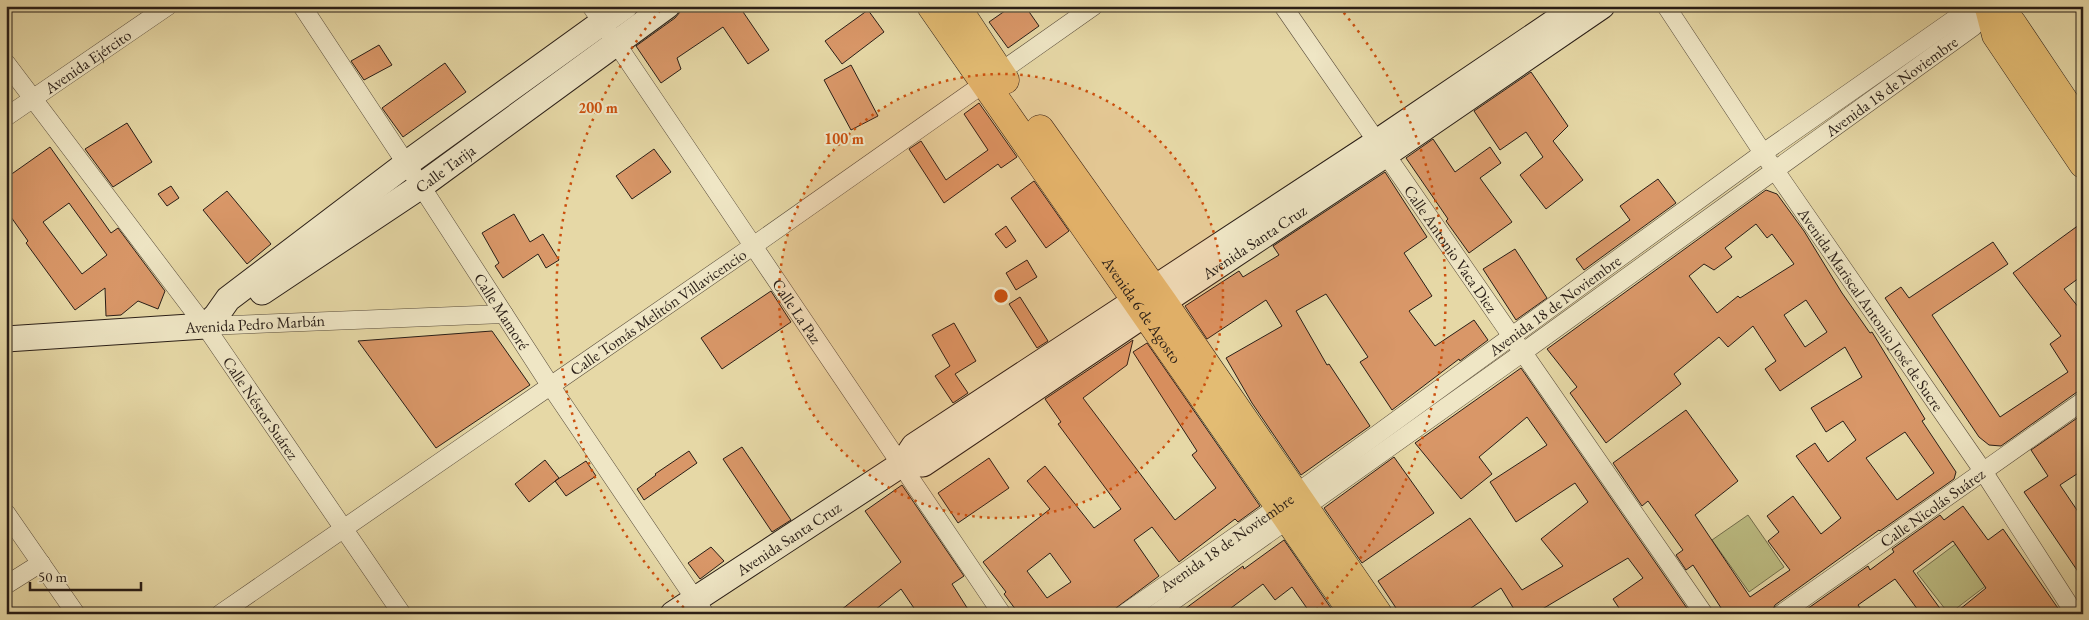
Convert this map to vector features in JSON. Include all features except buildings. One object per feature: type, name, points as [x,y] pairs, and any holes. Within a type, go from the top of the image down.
[{"type":"main road","name":"Calle Tarija","points":[[210,321],[228,299],[406,164],[597,14],[625,6]]},
{"type":"main road","name":"Calle Tarija","points":[[210,321],[237,309],[421,186],[667,6]]},
{"type":"main road","name":"Avenida 6 de Agosto","points":[[931,6],[992,77],[1150,301],[1291,506],[1354,614]]},
{"type":"main road","name":"Avenida 6 de Agosto","points":[[956,6],[992,77]]},
{"type":"main road","name":"Avenida Santa Cruz","points":[[1382,148],[1578,6]]},
{"type":"main road","name":"Avenida Santa Cruz","points":[[673,614],[701,606],[902,464],[914,446],[1150,301],[1602,6]]},
{"type":"main road","points":[[1990,7],[2012,24],[2083,129]]},
{"type":"main road","points":[[1990,7],[1996,35],[2083,164]]},
{"type":"main road","name":"Avenida Pedro Marbán","points":[[6,339],[210,321]]},
{"type":"main road","name":"Avenida 6 de Agosto","points":[[1291,506],[1378,614]]},
{"type":"street","name":"Avenida Ejército","points":[[6,117],[168,6]]},
{"type":"street","name":"Calle Mamoré","points":[[302,6],[550,385],[701,606]]},
{"type":"street","name":"Calle Tomás Melitón Villavicencio","points":[[220,614],[752,246],[1094,6]]},
{"type":"street","name":"Calle Antonio Vaca Diez","points":[[1283,6],[1704,614]]},
{"type":"street","name":"Avenida Mariscal Antonio José de Sucre","points":[[1666,6],[1774,170],[1983,471],[2074,614]]},
{"type":"street","name":"Avenida 18 de Noviembre","points":[[1155,614],[1291,506],[1511,337],[1763,153],[1959,16],[1990,7]]},
{"type":"street","name":"Avenida 18 de Noviembre","points":[[1124,614],[1522,353],[1973,27],[1990,7]]},
{"type":"street","name":"Calle La Paz","points":[[597,14],[1002,614]]},
{"type":"street","name":"Calle Néstor Suárez","points":[[6,62],[182,298],[210,321],[402,614]]},
{"type":"street","name":"Avenida Pedro Marbán","points":[[210,321],[504,314]]},
{"type":"street","name":"Calle Nicolás Suárez","points":[[1781,614],[2083,401]]},
{"type":"street","points":[[6,513],[76,614]]},
{"type":"street","points":[[6,585],[41,563]]},
{"type":"green space","points":[[1748,515],[1784,567],[1749,592],[1712,540]]},
{"type":"green space","points":[[1957,543],[1987,585],[1949,614],[1917,573]]}]
